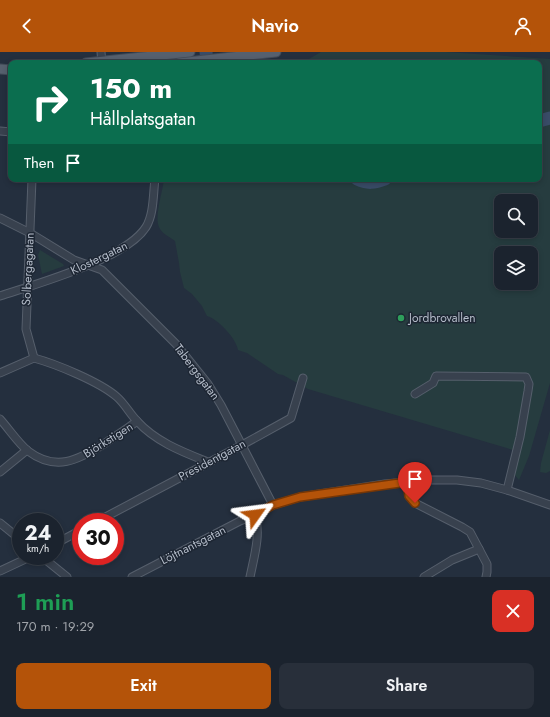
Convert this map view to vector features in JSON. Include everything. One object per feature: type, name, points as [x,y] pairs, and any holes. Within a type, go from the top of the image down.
[{"type":"main road","points":[[102,59],[190,52]]},
{"type":"main road","points":[[210,60],[276,52]]},
{"type":"street","points":[[176,53],[177,60]]},
{"type":"street","name":"Solbergagatan","points":[[32,182],[26,328],[34,358]]},
{"type":"street","name":"Klostergatan","points":[[0,296],[90,265],[130,243],[138,237],[146,227],[150,218],[156,182]]},
{"type":"street","name":"Tabergsgatan","points":[[0,218],[30,233],[74,260],[102,270],[161,328],[185,354],[211,389],[273,505]]},
{"type":"street","points":[[0,373],[34,358],[43,360],[79,375],[106,390],[120,400],[137,421],[167,444],[186,454],[208,462]]},
{"type":"street","points":[[415,394],[433,383],[436,376],[526,377],[529,384],[528,391],[520,437],[508,490]]},
{"type":"street","name":"Presidentgatan","points":[[113,513],[291,418],[303,378]]},
{"type":"street","name":"Björkstigen","points":[[0,419],[27,450],[38,457],[55,462],[70,461],[85,456],[129,428],[137,421]]},
{"type":"street","points":[[0,472],[27,450]]},
{"type":"street","name":"Löjtnantsgatan","points":[[132,577],[233,524],[255,515],[273,505],[300,497],[407,482],[457,480],[481,483],[508,490],[550,505]]},
{"type":"street","points":[[407,482],[409,496],[415,503],[470,532],[488,567],[486,577]]},
{"type":"street","points":[[250,577],[257,537],[257,523],[255,515]]},
{"type":"street","points":[[0,523],[12,533]]},
{"type":"street","points":[[424,577],[452,560],[479,549]]},
{"type":"street","points":[[0,571],[13,565]]},
{"type":"street","points":[[52,565],[67,577]]},
{"type":"green space","name":"Jordbrovallen","points":[[321,52],[446,52],[550,59],[550,383],[529,456],[519,480],[514,474],[520,452],[308,389],[283,375],[278,374],[247,353],[238,350],[234,340],[226,330],[216,321],[207,316],[202,306],[192,294],[184,288],[175,241],[161,231],[158,224],[158,212],[163,182],[542,182],[542,60],[307,60]]},
{"type":"green space","points":[[40,250],[64,266],[42,274],[38,255]]},
{"type":"green space","points":[[550,430],[550,471],[546,473],[540,472]]},
{"type":"waterway","points":[[206,52],[207,60]]},
{"type":"waterway","points":[[542,120],[550,118]]},
{"type":"waterway","points":[[364,182],[371,182]]},
{"type":"place","name":"Jordbrovallen","points":[[401,318]]},
{"type":"route","points":[[255,515],[273,505],[300,497],[407,482],[409,496],[415,503]]}]
